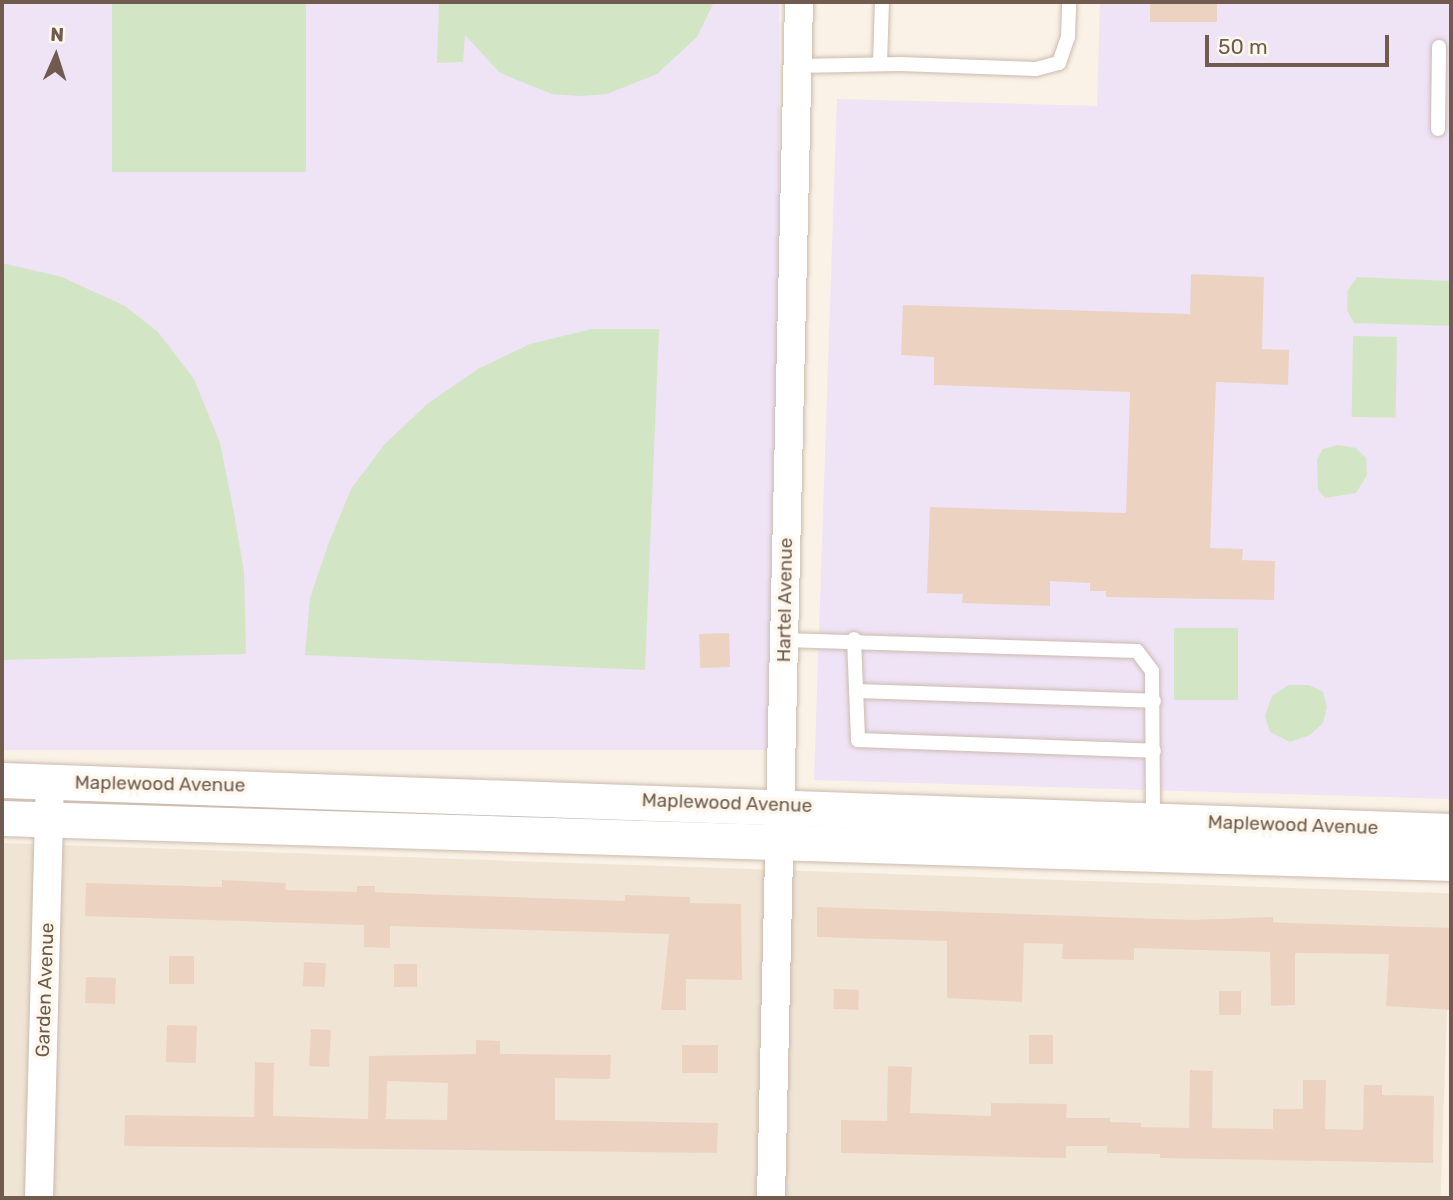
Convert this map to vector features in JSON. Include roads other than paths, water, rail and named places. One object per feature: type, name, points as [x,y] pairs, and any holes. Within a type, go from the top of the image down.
[{"type":"street","name":"Hartel Avenue","points":[[771,1198],[799,2]]},
{"type":"street","name":"Maplewood Avenue","points":[[2,779],[316,788],[1451,831]]},
{"type":"street","name":"Garden Avenue","points":[[39,1198],[50,781]]},
{"type":"street","points":[[315,829],[316,788]]},
{"type":"street","points":[[543,834],[545,797]]},
{"type":"street","name":"Maplewood Avenue","points":[[2,818],[1451,863]]},
{"type":"lane","points":[[880,64],[882,2]]},
{"type":"lane","points":[[797,66],[880,64],[1036,69],[1059,63],[1068,37],[1069,2]]},
{"type":"lane","points":[[1438,129],[1445,70],[1439,47]]},
{"type":"lane","points":[[854,639],[858,740],[1154,751]]},
{"type":"lane","points":[[784,640],[854,639],[1137,651],[1152,671],[1153,821]]},
{"type":"lane","points":[[856,691],[1154,701]]}]
